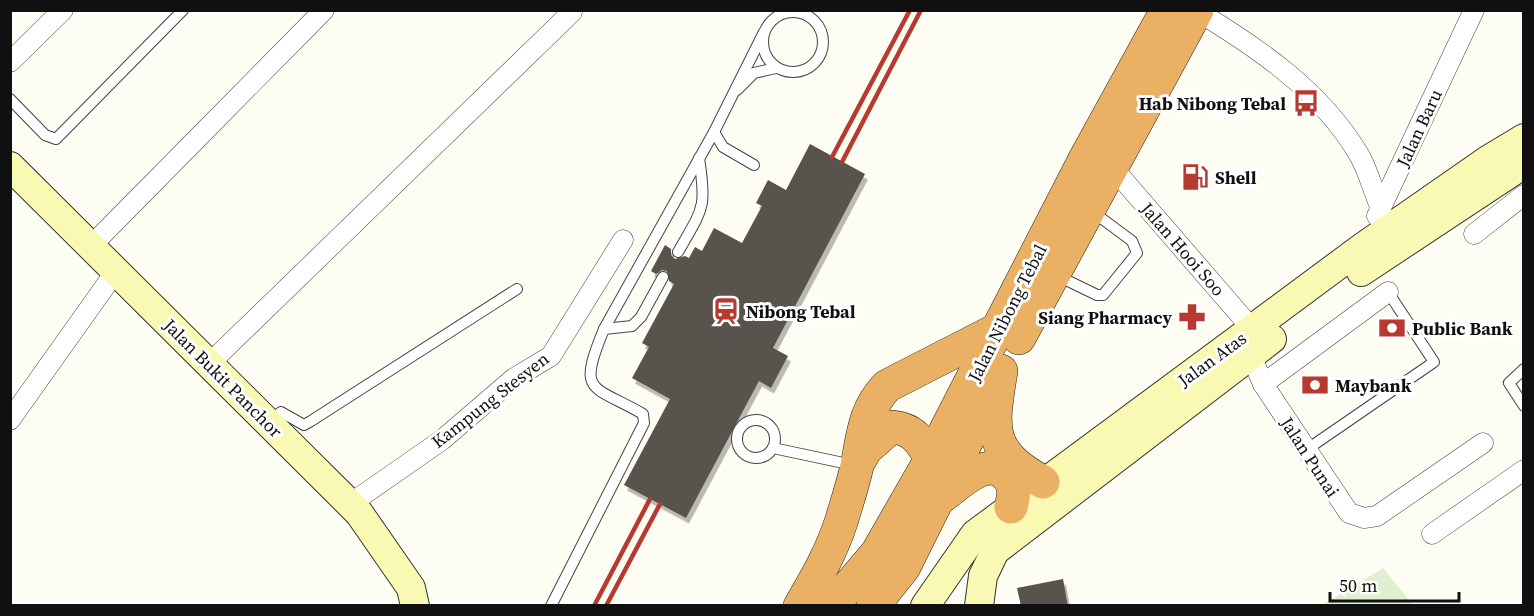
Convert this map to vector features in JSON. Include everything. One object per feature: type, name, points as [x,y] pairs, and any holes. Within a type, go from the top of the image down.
[{"type":"highway","name":"Jalan Nibong Tebal","points":[[832,606],[878,553],[931,459],[1085,159],[1167,10]]},
{"type":"highway","name":"Jalan Nibong Tebal","points":[[873,606],[904,567],[1001,371],[1091,210],[1197,11]]},
{"type":"highway","points":[[857,466],[860,435],[876,397],[887,386],[1000,328]]},
{"type":"highway","points":[[1001,371],[994,417],[995,435],[1012,462],[1043,482]]},
{"type":"highway","points":[[800,606],[825,566],[857,466],[866,449],[891,427],[905,428],[921,441],[931,459]]},
{"type":"highway","points":[[939,499],[983,468],[992,468],[1001,470],[1013,484],[1014,496],[1011,507]]},
{"type":"main road","name":"Jalan Atas","points":[[979,606],[983,576],[995,551],[1252,342],[1364,246],[1489,159],[1524,138]]},
{"type":"main road","name":"Jalan Atas","points":[[925,606],[975,534],[1043,482],[1524,164]]},
{"type":"main road","name":"Jalan Bukit Panchor","points":[[10,166],[359,513],[411,588],[415,606]]},
{"type":"street","points":[[10,62],[63,10]]},
{"type":"street","points":[[91,246],[324,10]]},
{"type":"street","name":"Jalan Baru","points":[[1364,246],[1474,10]]},
{"type":"street","points":[[1197,11],[1255,46],[1315,98],[1359,153],[1381,208]]},
{"type":"street","points":[[209,364],[572,12]]},
{"type":"street","name":"Jalan Hooi Soo","points":[[1113,168],[1252,342]]},
{"type":"street","points":[[1474,195],[1491,219]]},
{"type":"street","points":[[1474,234],[1524,195]]},
{"type":"street","name":"Kampung Stesyen","points":[[350,504],[442,440],[513,379],[551,356],[622,240]]},
{"type":"street","points":[[10,420],[116,271]]},
{"type":"street","points":[[1263,384],[1388,292]]},
{"type":"street","name":"Jalan Punai","points":[[1252,342],[1263,384],[1349,513],[1364,518],[1377,516],[1483,442]]},
{"type":"street","points":[[1432,534],[1524,470]]},
{"type":"lane","points":[[10,99],[45,135],[56,139],[183,10]]},
{"type":"lane","points":[[551,606],[644,423],[643,414],[598,392],[591,379],[590,362],[604,329],[714,132],[730,97],[764,32],[776,16],[794,11],[812,18],[823,34],[824,45],[815,63],[796,72],[776,68],[754,73],[730,97]]},
{"type":"lane","points":[[764,32],[764,51],[776,68]]},
{"type":"lane","points":[[714,132],[723,147],[754,165]]},
{"type":"lane","points":[[678,252],[702,210],[705,194],[699,158]]},
{"type":"lane","points":[[1055,274],[1097,295],[1103,295],[1137,253],[1132,241],[1091,210]]},
{"type":"lane","points":[[604,329],[632,326],[641,317],[663,278]]},
{"type":"lane","points":[[268,423],[281,412],[304,424],[311,421],[517,289]]},
{"type":"lane","points":[[1306,450],[1434,362],[1388,292]]},
{"type":"lane","points":[[1524,369],[1509,383],[1524,406]]},
{"type":"lane","points":[[773,448],[857,466]]},
{"type":"green space","points":[[1383,568],[1413,605],[1322,605]]},
{"type":"building","name":"Nibong Tebal","points":[[810,144],[865,174],[773,348],[788,356],[771,388],[759,381],[686,518],[624,485],[670,399],[632,378],[649,347],[642,343],[674,284],[669,281],[667,271],[662,270],[656,274],[651,271],[665,245],[671,249],[671,255],[675,259],[685,256],[689,258],[695,247],[702,251],[714,228],[742,243],[762,206],[756,203],[768,180],[786,190]]},
{"type":"building","points":[[1063,579],[1068,606],[1021,606],[1017,588]]},
{"type":"railway","points":[[832,157],[910,10]]},
{"type":"railway","points":[[842,162],[921,10]]},
{"type":"railway","points":[[594,606],[650,499]]},
{"type":"railway","points":[[606,606],[660,504]]},
{"type":"place","name":"Hab Nibong Tebal","points":[[1306,103]]},
{"type":"place","name":"Shell","points":[[1195,177]]},
{"type":"place","name":"Nibong Tebal","points":[[726,311]]},
{"type":"place","name":"Siang Pharmacy","points":[[1192,317]]},
{"type":"place","name":"Public Bank","points":[[1392,328]]},
{"type":"place","name":"Maybank","points":[[1315,385]]}]
